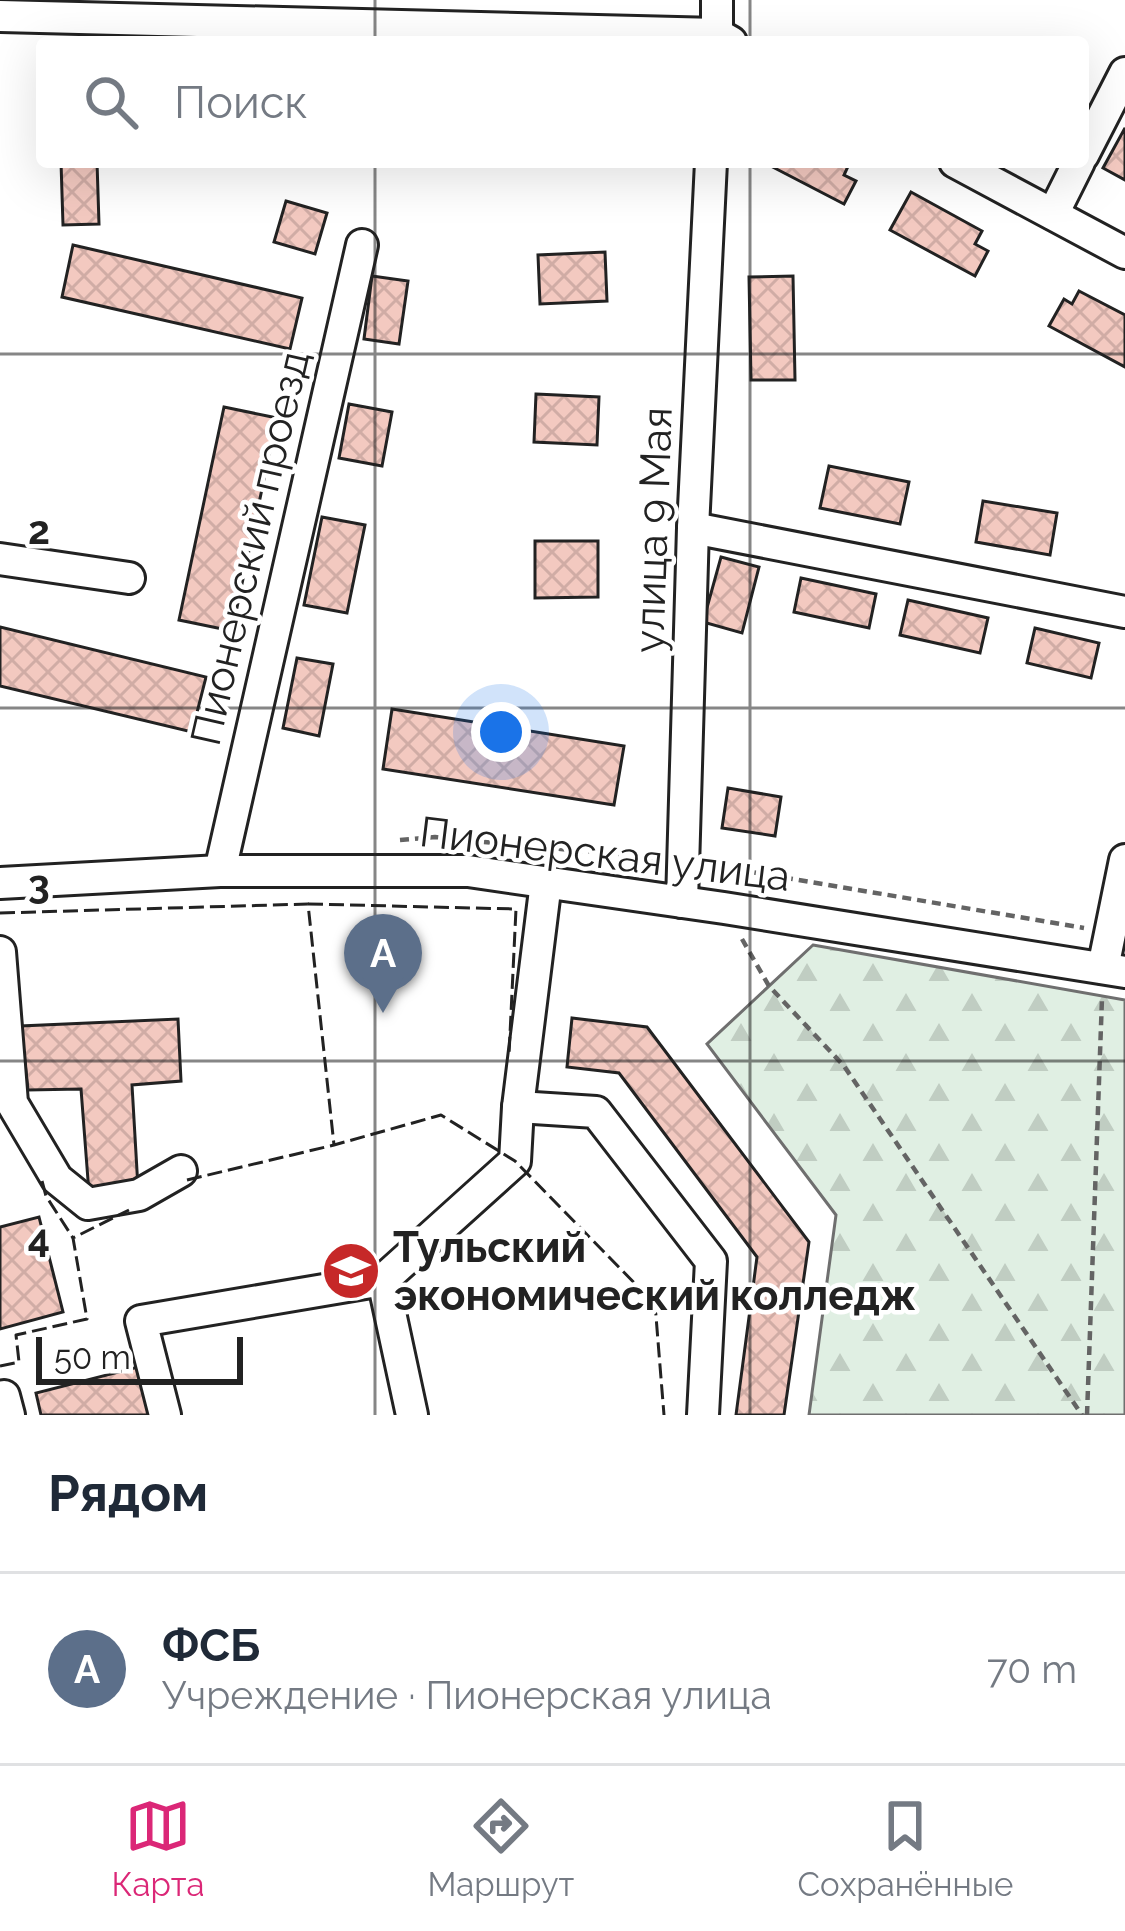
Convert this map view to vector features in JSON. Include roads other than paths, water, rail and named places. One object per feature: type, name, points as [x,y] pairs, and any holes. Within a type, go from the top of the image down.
[{"type":"street","points":[[717,0],[722,36]]},
{"type":"street","points":[[0,16],[602,36]]},
{"type":"street","points":[[1089,143],[1125,73]]},
{"type":"street","name":"улица 9 Мая","points":[[682,902],[693,528],[711,168]]},
{"type":"street","points":[[967,168],[1125,253]]},
{"type":"street","points":[[1053,214],[1076,168]]},
{"type":"street","name":"Пионерский проезд","points":[[220,871],[362,245]]},
{"type":"street","points":[[693,528],[1125,612]]},
{"type":"street","points":[[0,559],[129,578]]},
{"type":"street","points":[[1114,970],[1125,860]]},
{"type":"street","name":"Пионерская улица","points":[[0,883],[220,871],[468,871],[1114,970]]},
{"type":"street","points":[[165,1415],[142,1322],[383,1280],[515,1161],[546,882]]},
{"type":"street","points":[[0,952],[12,1103],[57,1179],[88,1204],[140,1195],[181,1172]]},
{"type":"street","points":[[518,1107],[596,1112],[711,1261],[703,1415]]},
{"type":"street","points":[[383,1280],[412,1415]]},
{"type":"place","name":"ФСБ","points":[[383,1013]]},
{"type":"place","name":"Тульский экономический колледж","points":[[351,1271]]}]
